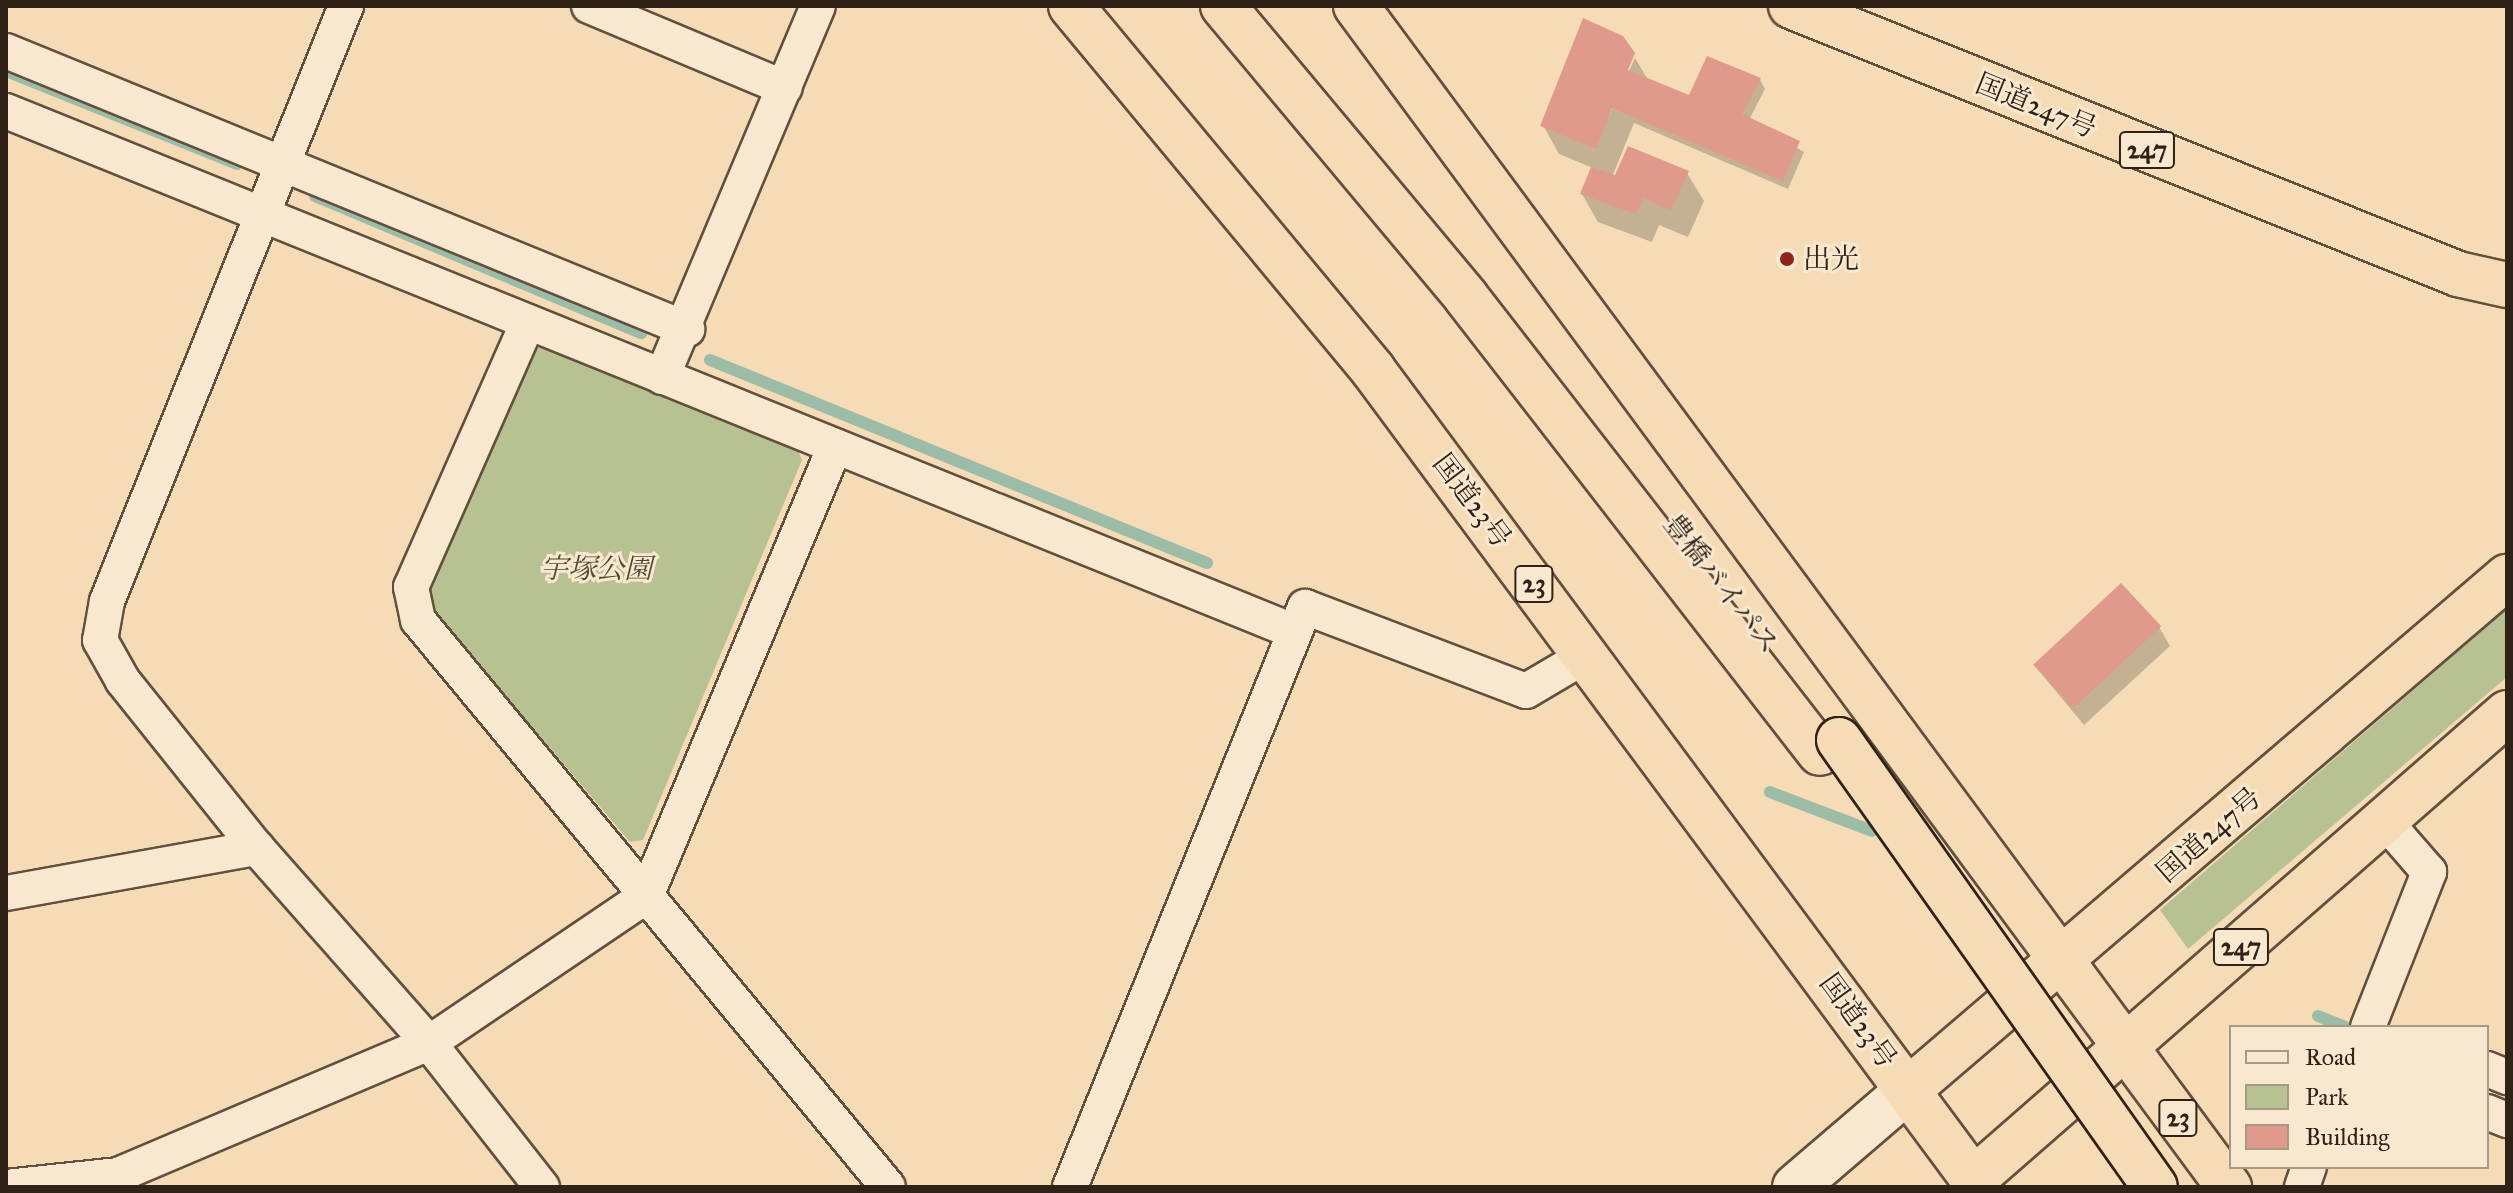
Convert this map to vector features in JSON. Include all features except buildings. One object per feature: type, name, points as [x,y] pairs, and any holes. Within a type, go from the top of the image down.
[{"type":"highway","name":"国道23号","points":[[1071,6],[1373,370],[1908,1090],[1972,1184]]},
{"type":"highway","name":"豊橋バイパス","points":[[1223,6],[1466,297],[1716,617],[2124,1187]]},
{"type":"highway","name":"豊橋バイパス","points":[[1253,6],[1734,599],[2155,1187]]},
{"type":"highway","name":"23","points":[[1356,6],[2229,1187]]},
{"type":"highway","name":"国道247号","points":[[1791,6],[2458,274],[2507,285]]},
{"type":"highway","name":"国道247号","points":[[1908,1090],[2064,960],[2507,577]]},
{"type":"highway","name":"247","points":[[1972,1184],[2127,1049],[2382,818],[2507,713]]},
{"type":"street","points":[[346,6],[107,601],[100,640],[123,681],[257,848],[429,1043],[542,1187]]},
{"type":"street","points":[[589,6],[785,88]]},
{"type":"street","points":[[662,377],[687,329],[818,6]]},
{"type":"street","points":[[6,51],[687,329]]},
{"type":"street","points":[[6,111],[1293,631]]},
{"type":"street","points":[[528,322],[411,587],[418,620],[888,1187]]},
{"type":"street","points":[[6,1187],[118,1175],[429,1043],[646,896],[835,446]]},
{"type":"street","points":[[1070,1187],[1305,607],[1526,691],[1587,655]]},
{"type":"street","points":[[2375,1025],[2429,872],[2382,818]]},
{"type":"street","points":[[6,893],[257,848]]},
{"type":"street","name":"国道23号","points":[[1798,1184],[1908,1090]]},
{"type":"green space","name":"宇塚公園","points":[[548,345],[796,446],[802,460],[643,840],[630,842],[430,607],[426,587],[535,349]]},
{"type":"green space","points":[[2507,609],[2507,677],[2188,949],[2160,910]]},
{"type":"waterway","points":[[6,71],[237,164]]},
{"type":"waterway","points":[[315,196],[641,333]]},
{"type":"waterway","points":[[710,360],[1207,563]]},
{"type":"waterway","points":[[1770,792],[1872,831]]},
{"type":"waterway","points":[[2318,1016],[2340,1025]]},
{"type":"place","name":"出光","points":[[1787,259]]}]
